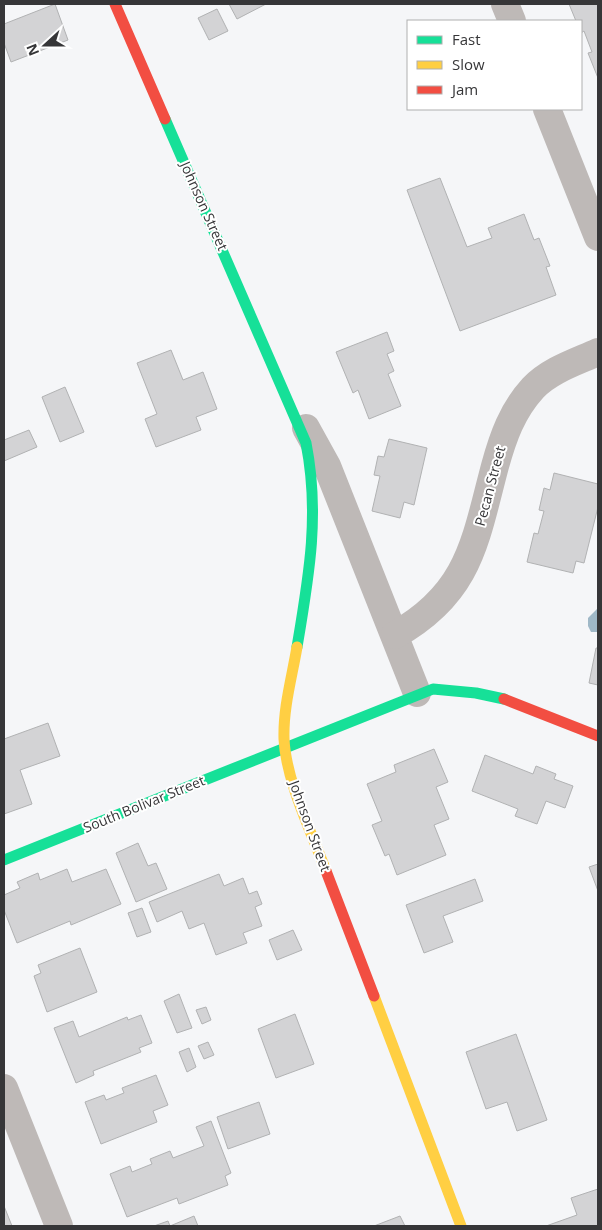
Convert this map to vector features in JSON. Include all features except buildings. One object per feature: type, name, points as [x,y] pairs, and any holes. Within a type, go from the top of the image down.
[{"type":"street","name":"Johnson Street","points":[[115,4],[292,408],[310,460],[314,522],[313,545],[286,714],[285,748],[301,804],[461,1226]]},
{"type":"street","points":[[505,4],[512,20]]},
{"type":"street","points":[[547,110],[598,237]]},
{"type":"street","name":"Pecan Street","points":[[395,635],[424,616],[452,588],[462,573],[474,543],[506,429],[521,402],[546,376],[598,352]]},
{"type":"street","name":"Johnson Street","points":[[292,408],[311,436],[327,466],[417,694]]},
{"type":"street","name":"South Bolivar Street","points":[[4,860],[433,689],[485,693],[521,704],[598,736]]},
{"type":"street","points":[[4,1091],[59,1226]]},
{"type":"water","points":[[598,608],[598,632],[591,632],[588,626],[588,618]]},
{"type":"traffic: fast","points":[[165,119],[306,443],[312,495],[311,545],[297,647]]},
{"type":"traffic: fast","points":[[4,860],[433,689],[476,693],[504,699]]},
{"type":"traffic: slow","points":[[297,647],[285,716],[284,739],[286,755],[294,789],[326,871]]},
{"type":"traffic: slow","points":[[374,996],[461,1226]]},
{"type":"traffic: jam","points":[[115,4],[165,119]]},
{"type":"traffic: jam","points":[[504,699],[598,736]]},
{"type":"traffic: jam","points":[[326,871],[374,996]]}]
